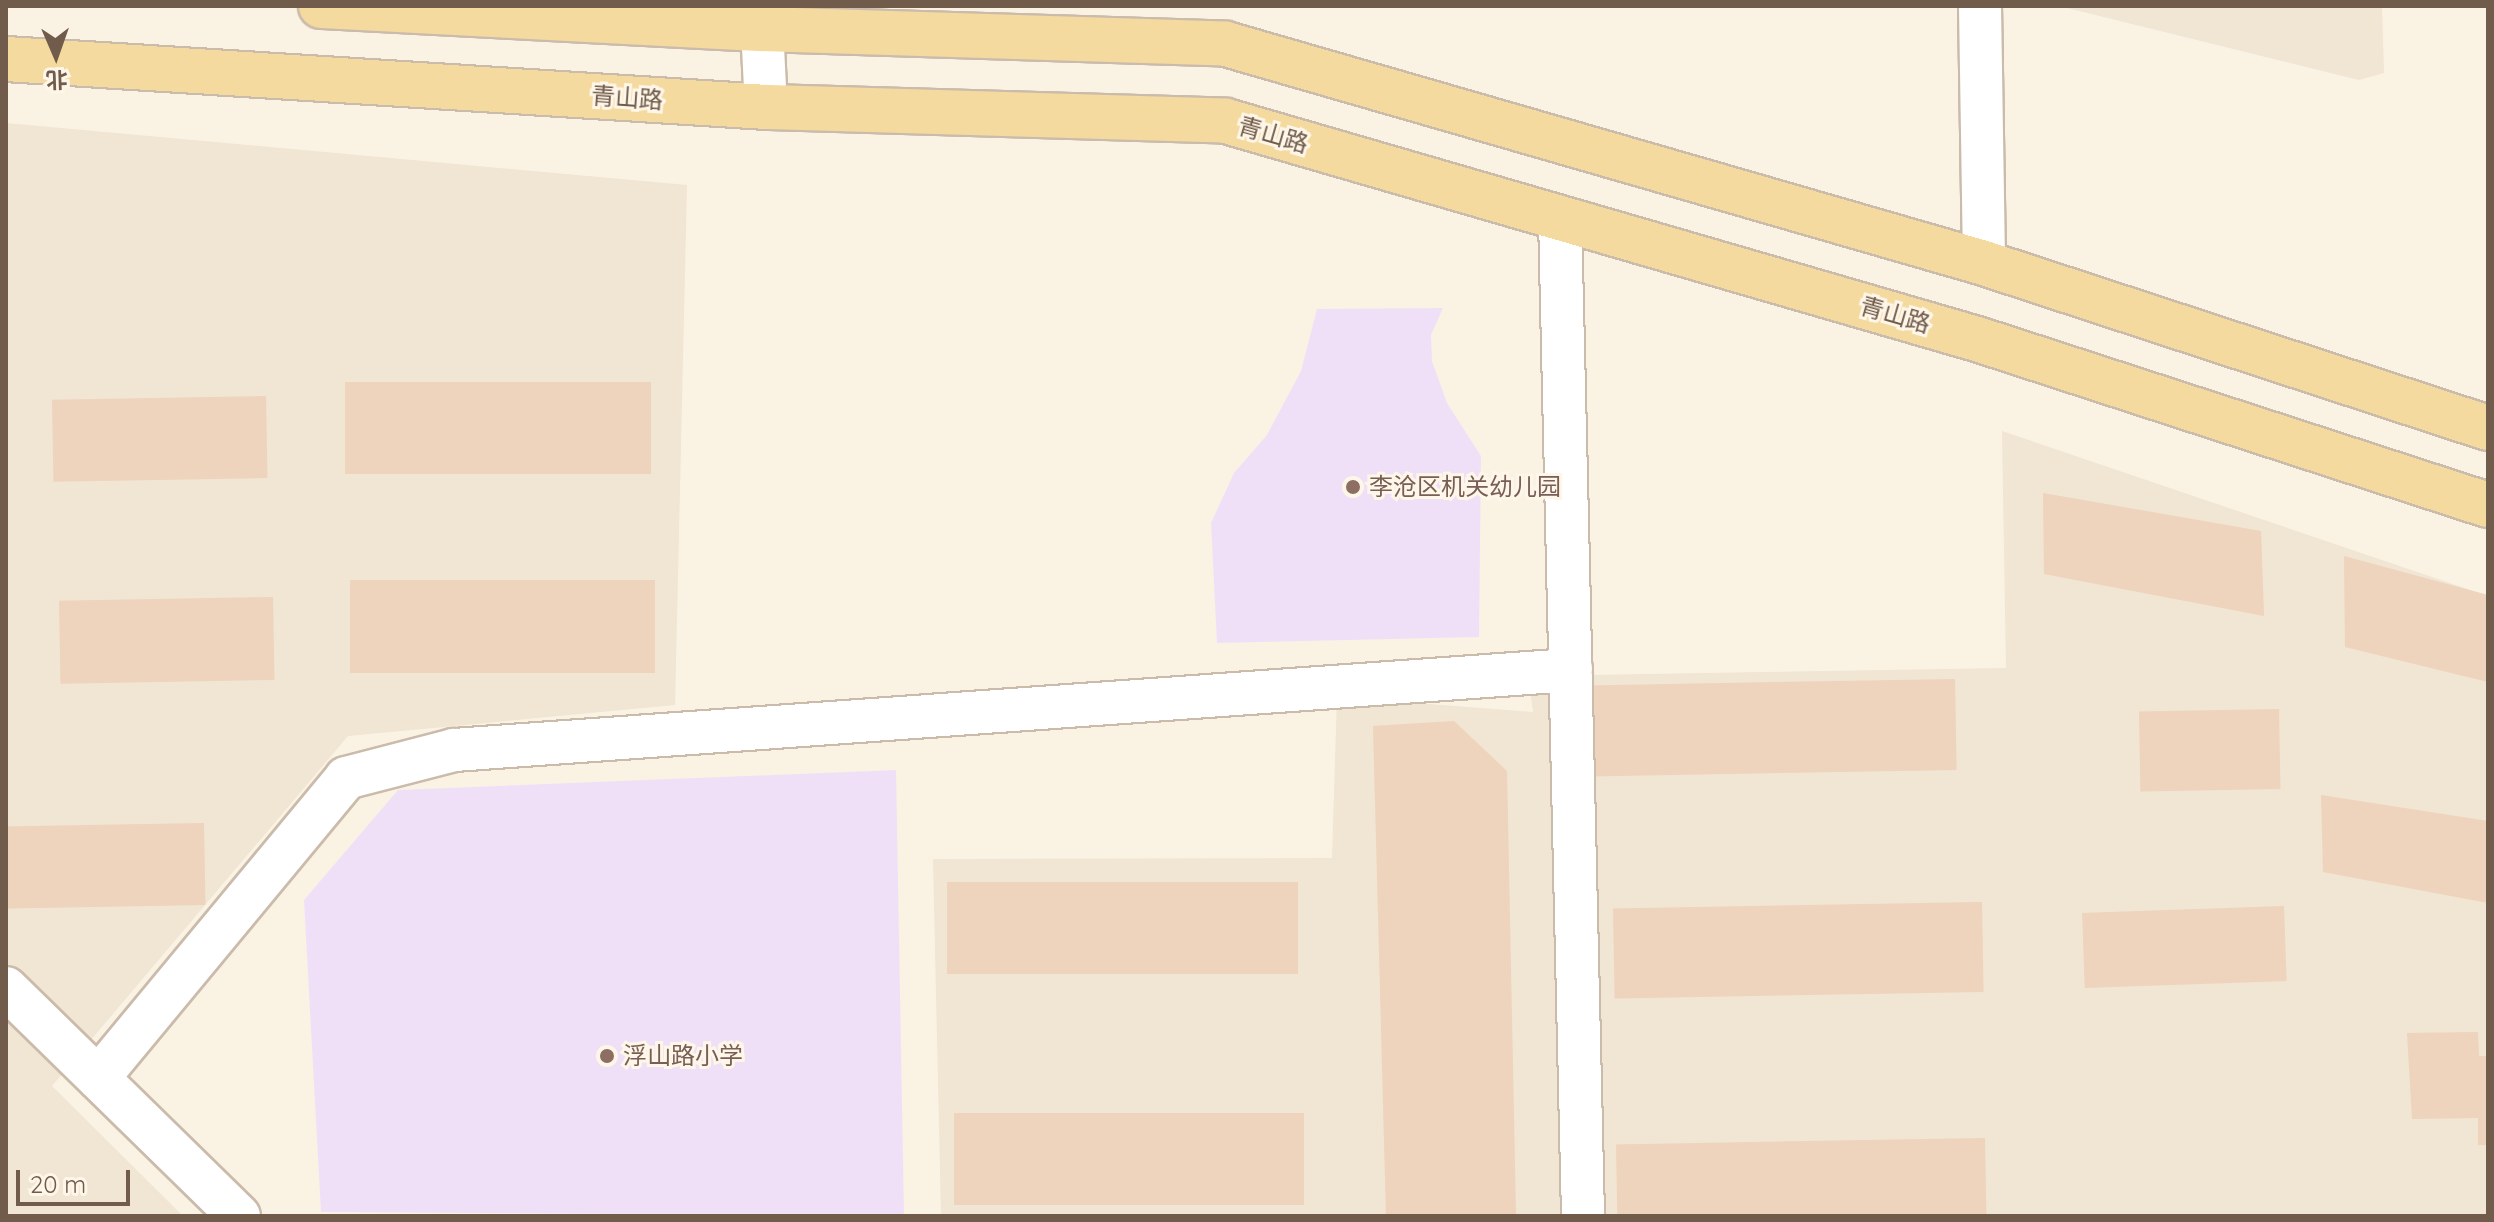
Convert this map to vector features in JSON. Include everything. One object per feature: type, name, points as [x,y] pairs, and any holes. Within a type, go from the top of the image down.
[{"type":"main road","points":[[321,6],[761,18],[1226,44],[1984,263],[2488,428]]},
{"type":"main road","name":"青山路","points":[[6,59],[766,107],[1226,121],[1977,339],[2488,505]]},
{"type":"street","points":[[1980,6],[1984,263]]},
{"type":"street","points":[[761,18],[766,107]]},
{"type":"street","points":[[1560,218],[1583,1216]]},
{"type":"street","points":[[98,1078],[346,778],[454,750],[1571,670]]},
{"type":"street","points":[[6,988],[239,1216]]},
{"type":"shaded area","points":[[2059,6],[2382,6],[2384,73],[2359,80]]},
{"type":"shaded area","points":[[6,123],[687,185],[675,705],[348,736],[52,1086],[183,1216],[6,1216]]},
{"type":"shaded area","name":"李沧区机关幼儿园","points":[[1443,308],[1431,335],[1432,361],[1447,403],[1481,456],[1479,637],[1217,643],[1211,523],[1234,473],[1267,435],[1301,371],[1317,309]]},
{"type":"shaded area","points":[[2002,431],[2488,596],[2488,1216],[941,1216],[933,859],[1332,858],[1337,697],[1533,712],[1528,676],[2006,668]]},
{"type":"shaded area","name":"浮山路小学","points":[[896,770],[904,1216],[321,1212],[304,900],[398,790]]},
{"type":"building","points":[[345,382],[651,382],[651,474],[345,474]]},
{"type":"building","points":[[266,396],[267,478],[53,482],[52,400]]},
{"type":"building","points":[[2043,493],[2261,531],[2264,616],[2044,574]]},
{"type":"building","points":[[2344,556],[2488,595],[2488,682],[2345,647]]},
{"type":"building","points":[[350,580],[655,580],[655,673],[350,673]]},
{"type":"building","points":[[273,597],[274,680],[60,684],[59,601]]},
{"type":"building","points":[[1955,679],[1957,770],[1589,776],[1587,685]]},
{"type":"building","points":[[2279,709],[2280,789],[2140,791],[2139,711]]},
{"type":"building","points":[[1454,721],[1507,771],[1516,1216],[1386,1216],[1373,726]]},
{"type":"building","points":[[2321,795],[2488,821],[2488,903],[2323,872]]},
{"type":"building","points":[[204,823],[205,905],[7,908],[6,826]]},
{"type":"building","points":[[947,882],[1298,882],[1298,974],[947,974]]},
{"type":"building","points":[[1982,902],[1984,992],[1615,998],[1613,908]]},
{"type":"building","points":[[2284,906],[2287,981],[2085,988],[2082,913]]},
{"type":"building","points":[[2478,1032],[2479,1056],[2488,1056],[2488,1145],[2478,1145],[2478,1118],[2412,1119],[2407,1033]]},
{"type":"building","points":[[954,1113],[1304,1113],[1304,1205],[954,1205]]},
{"type":"building","points":[[1985,1138],[1986,1216],[1617,1216],[1616,1144]]},
{"type":"place","name":"李沧区机关幼儿园","points":[[1353,487]]},
{"type":"place","name":"浮山路小学","points":[[607,1056]]}]
